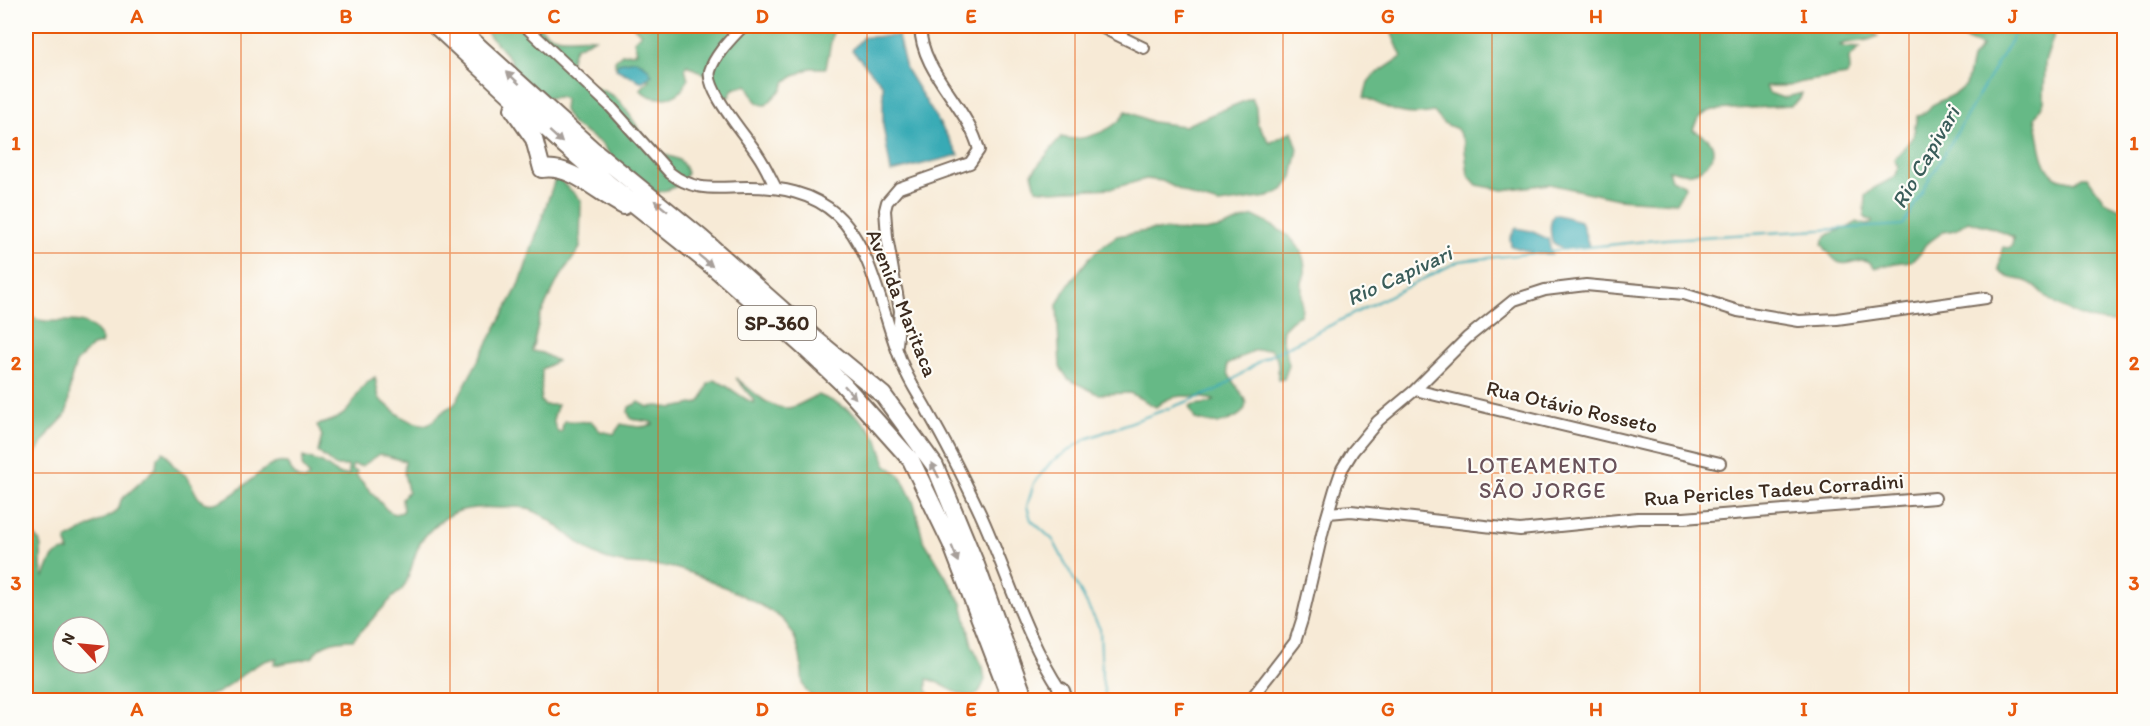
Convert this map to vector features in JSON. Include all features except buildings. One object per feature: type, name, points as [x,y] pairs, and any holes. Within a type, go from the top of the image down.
[{"type":"highway","name":"SP-360","points":[[436,26],[578,157],[717,270],[804,347],[843,384],[911,460],[951,543],[1011,700]]},
{"type":"highway","name":"SP-360","points":[[456,26],[592,149],[701,238],[814,338],[883,395],[935,466],[976,565],[1025,700]]},
{"type":"highway","points":[[468,26],[480,48]]},
{"type":"highway","points":[[485,73],[534,139],[542,169],[549,168],[567,172],[617,202],[657,221]]},
{"type":"street","name":"Avenida Maritaca","points":[[525,26],[610,106],[670,173],[680,181],[700,188],[776,188],[803,194],[835,213],[849,227],[861,249],[904,368],[950,451],[981,515],[1037,648],[1062,697]]},
{"type":"street","points":[[743,26],[717,59],[710,72],[710,79],[719,99],[759,156],[776,188]]},
{"type":"street","points":[[897,348],[900,311],[887,237],[885,210],[887,202],[899,188],[970,164],[979,150],[968,125],[926,54],[920,26]]},
{"type":"street","points":[[1099,26],[1144,48]]},
{"type":"street","points":[[1250,700],[1295,642],[1342,469],[1353,451],[1378,421],[1414,390],[1467,338],[1514,300],[1545,290],[1586,285],[1684,294],[1738,311],[1799,321],[1837,319],[1986,298]]},
{"type":"street","name":"Rua Otávio Rosseto","points":[[1414,390],[1720,463]]},
{"type":"street","name":"Rua Pericles Tadeu Corradini","points":[[1329,513],[1351,511],[1520,530],[1638,518],[1684,518],[1935,498]]},
{"type":"green space","points":[[481,26],[539,26],[545,32],[558,37],[595,38],[574,49],[569,69],[582,82],[616,98],[627,110],[650,146],[682,162],[687,173],[685,178],[672,188],[658,192],[658,200],[614,160],[602,144],[572,124],[564,110],[565,99],[546,98],[518,79],[510,59]]},
{"type":"green space","points":[[633,26],[839,26],[833,31],[826,68],[810,68],[786,81],[782,89],[766,105],[755,101],[747,85],[733,89],[729,97],[724,97],[708,76],[687,65],[685,68],[688,79],[676,95],[659,98],[644,93],[640,89],[650,80],[631,77],[615,66],[615,60],[622,54],[637,52],[634,41],[641,34]]},
{"type":"green space","points":[[1401,26],[1843,26],[1848,32],[1872,32],[1878,36],[1869,40],[1840,45],[1860,48],[1849,58],[1850,69],[1847,75],[1789,86],[1766,86],[1769,93],[1783,98],[1802,93],[1800,99],[1791,106],[1713,110],[1703,115],[1693,130],[1709,140],[1713,150],[1712,156],[1702,168],[1692,173],[1668,170],[1671,179],[1685,187],[1676,203],[1618,199],[1549,184],[1503,190],[1477,185],[1468,175],[1464,142],[1457,129],[1443,123],[1434,112],[1414,114],[1398,112],[1364,97],[1368,82],[1373,76],[1402,57],[1392,34]]},
{"type":"green space","points":[[1966,26],[2057,26],[2045,62],[2044,102],[2035,118],[2043,158],[2050,172],[2056,177],[2075,182],[2082,177],[2087,177],[2105,202],[2124,211],[2124,321],[2105,322],[2086,318],[2050,300],[2031,283],[2005,276],[1999,270],[2001,252],[2003,247],[2012,246],[2013,237],[1968,221],[1955,230],[1943,232],[1925,245],[1920,254],[1911,261],[1875,268],[1866,260],[1843,264],[1838,262],[1822,244],[1828,235],[1852,226],[1856,222],[1867,225],[1872,223],[1872,220],[1864,216],[1865,196],[1874,188],[1895,177],[1898,167],[1894,159],[1913,138],[1917,116],[1966,85],[1972,59],[1982,46],[1959,37]]},
{"type":"green space","points":[[1252,98],[1256,108],[1257,123],[1270,143],[1292,131],[1298,149],[1292,178],[1283,190],[1268,197],[1219,204],[1194,197],[1162,181],[1146,179],[1113,188],[1052,191],[1036,189],[1032,173],[1061,137],[1079,138],[1098,133],[1115,124],[1126,111],[1152,122],[1184,126]]},
{"type":"green space","points":[[556,176],[581,200],[580,248],[557,282],[540,316],[532,351],[542,353],[557,361],[542,369],[541,401],[544,405],[558,405],[554,419],[559,433],[565,421],[592,422],[600,431],[614,434],[621,424],[637,427],[649,426],[653,424],[651,422],[631,419],[628,412],[629,407],[639,402],[648,407],[673,408],[698,403],[708,384],[714,380],[754,403],[736,378],[777,407],[793,407],[819,395],[839,404],[856,415],[870,429],[878,440],[886,465],[900,475],[914,503],[923,539],[962,603],[972,645],[983,667],[985,680],[981,689],[973,696],[967,696],[927,679],[927,691],[939,700],[817,700],[804,688],[800,657],[793,635],[788,625],[776,614],[732,590],[685,571],[620,563],[603,558],[541,515],[518,507],[469,509],[459,511],[440,521],[420,544],[408,579],[401,591],[353,640],[335,641],[324,645],[313,657],[275,665],[277,658],[268,660],[253,667],[219,692],[200,697],[199,700],[26,700],[26,532],[39,540],[44,577],[55,555],[69,551],[67,539],[115,513],[121,500],[156,468],[157,458],[163,452],[172,464],[188,478],[201,500],[207,503],[216,503],[225,499],[262,471],[279,463],[287,463],[296,477],[305,480],[309,476],[302,466],[303,457],[322,463],[338,474],[349,475],[348,466],[335,466],[318,452],[322,436],[317,425],[341,416],[348,410],[360,390],[375,377],[379,398],[407,420],[428,425],[454,405],[520,283]],"holes":[[[380,454],[405,461],[404,473],[408,491],[402,499],[403,512],[394,514],[387,510],[356,475],[357,472],[351,469],[353,465],[362,466]]]},
{"type":"green space","points":[[1253,216],[1287,235],[1300,250],[1303,259],[1305,274],[1302,283],[1301,315],[1294,318],[1283,329],[1282,337],[1289,365],[1284,379],[1278,380],[1277,359],[1270,349],[1253,351],[1227,365],[1231,379],[1241,392],[1246,405],[1236,417],[1216,423],[1195,419],[1189,407],[1215,400],[1184,396],[1169,398],[1156,407],[1130,393],[1098,394],[1068,379],[1060,367],[1057,305],[1064,291],[1089,258],[1117,236],[1152,230],[1205,231],[1221,228]]},
{"type":"green space","points":[[26,314],[47,321],[77,321],[86,324],[102,340],[101,344],[92,346],[76,363],[65,416],[50,432],[26,467]]},
{"type":"water","points":[[898,36],[906,69],[959,155],[891,172],[883,126],[883,85],[852,50],[863,37]]},
{"type":"water","points":[[636,60],[647,67],[652,75],[642,82],[616,69],[618,63]]},
{"type":"water","points":[[1554,214],[1581,221],[1589,246],[1563,249],[1552,242],[1550,228]]},
{"type":"water","points":[[1516,228],[1531,231],[1548,239],[1552,254],[1537,254],[1511,246],[1510,238]]},
{"type":"waterway","name":"Rio Capivari","points":[[1550,251],[1666,239],[1903,225],[2019,26]]},
{"type":"waterway","name":"Rio Capivari","points":[[1106,700],[1102,679],[1100,629],[1053,540],[1031,520],[1027,506],[1034,483],[1051,462],[1086,439],[1218,390],[1263,359],[1459,261],[1535,253]]},
{"type":"district","name":"LOTEAMENTO SÃO JORGE","points":[[1543,478]]}]
